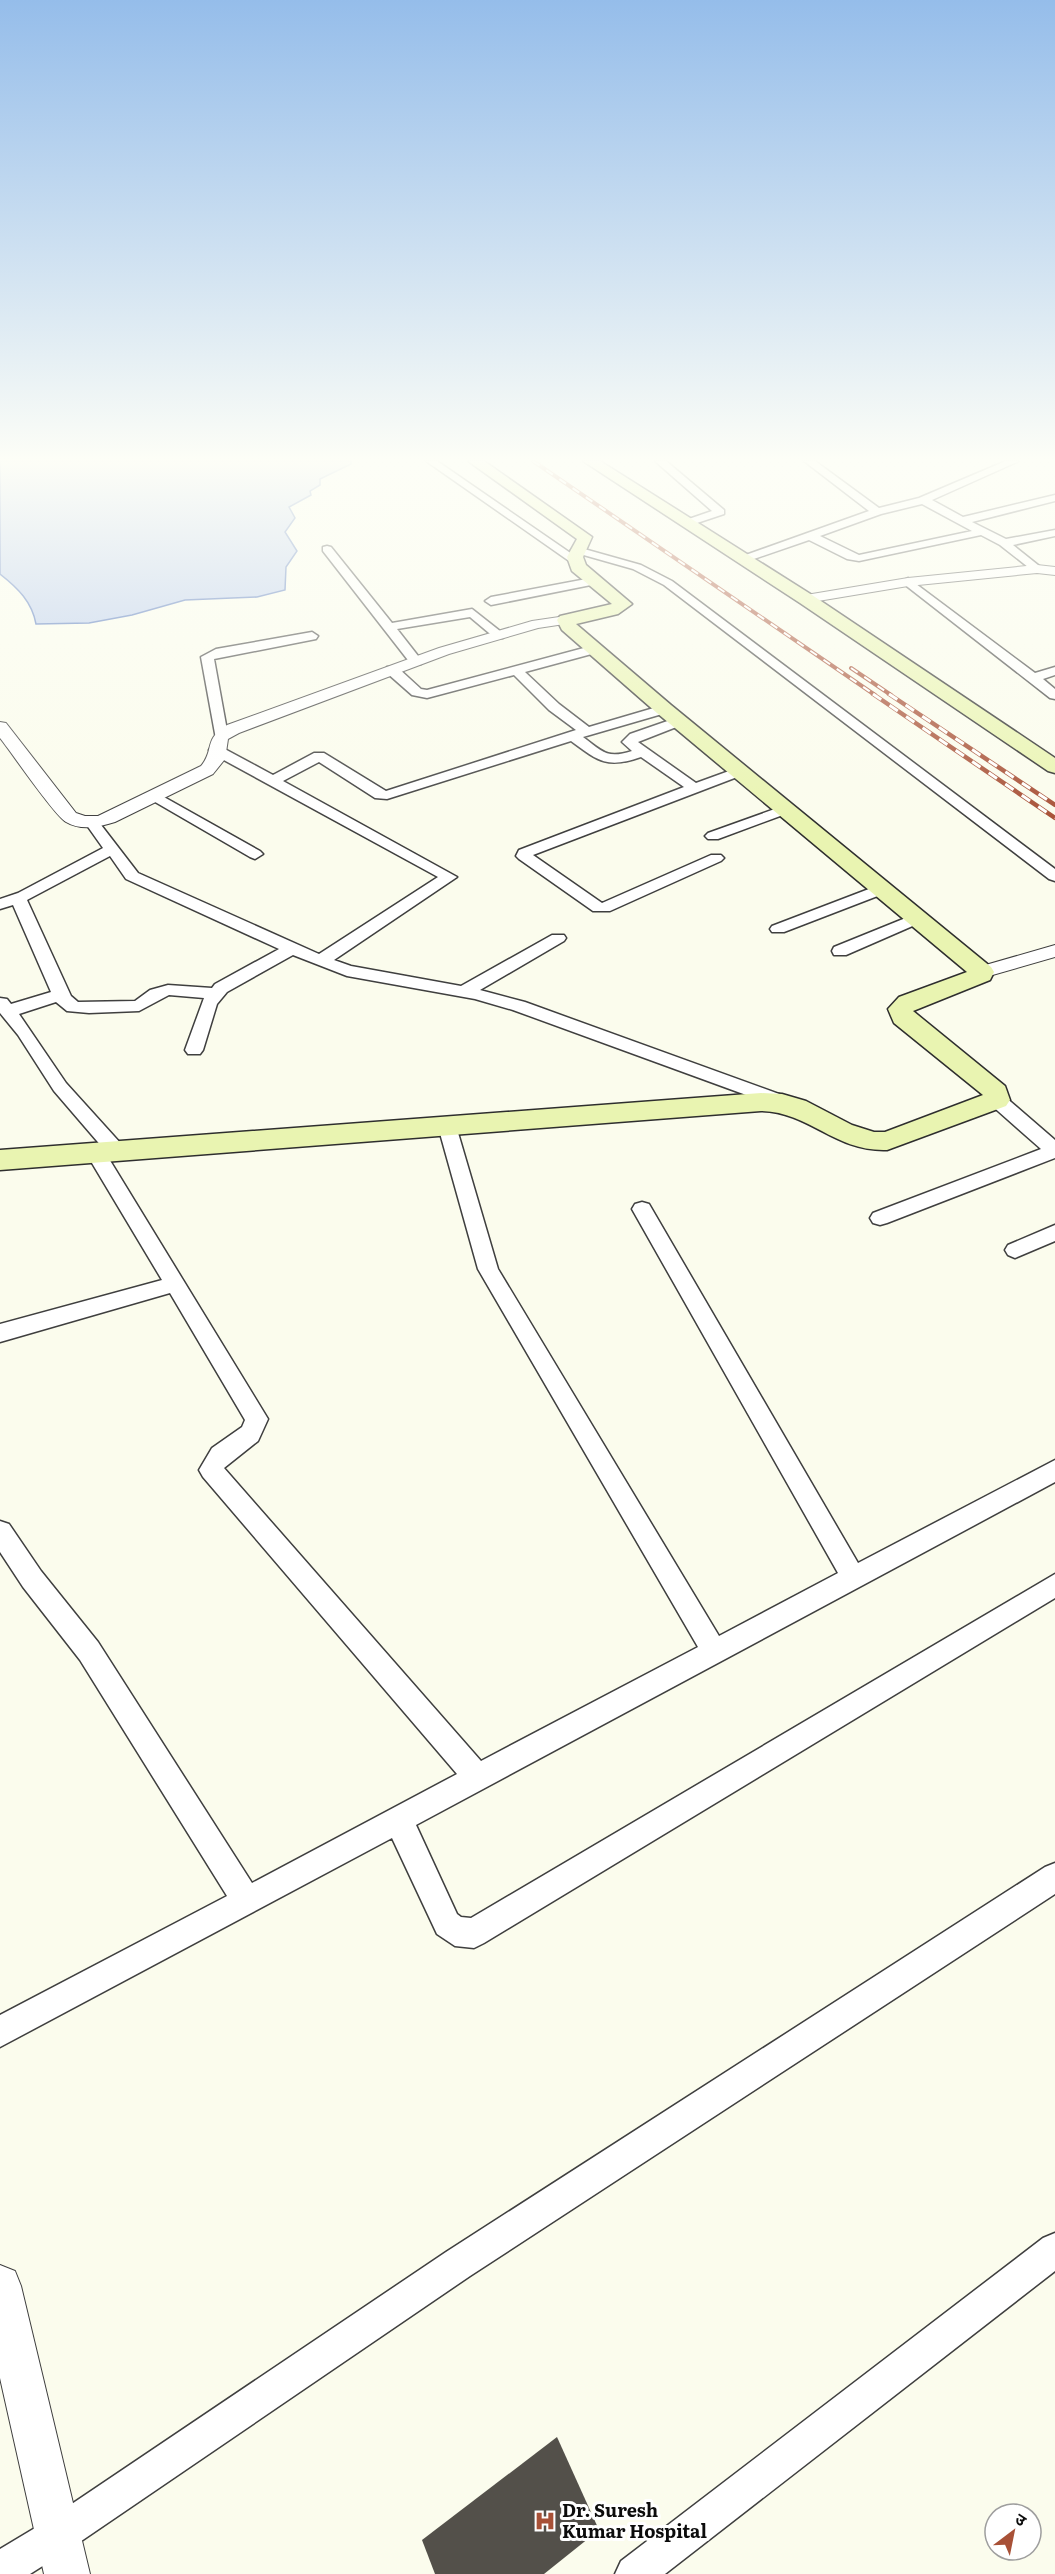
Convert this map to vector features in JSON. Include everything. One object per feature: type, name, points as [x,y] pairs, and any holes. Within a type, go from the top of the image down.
[{"type":"main road","points":[[0,1160],[761,1102],[783,1102],[802,1108],[855,1139],[873,1143],[887,1141],[997,1100],[996,1092],[903,1017],[900,1009],[908,1003],[981,975],[982,972],[671,715],[568,626],[566,620],[621,607],[620,600],[597,581]]},
{"type":"main road","points":[[778,581],[1055,767]]},
{"type":"street","points":[[353,581],[416,661]]},
{"type":"street","points":[[491,601],[596,581]]},
{"type":"street","points":[[664,581],[1055,876]]},
{"type":"street","points":[[806,599],[917,581]]},
{"type":"street","points":[[908,582],[1055,695]]},
{"type":"street","points":[[390,627],[472,612],[499,635]]},
{"type":"street","points":[[218,743],[233,729],[416,661],[537,624],[566,620]]},
{"type":"street","points":[[0,728],[70,817],[80,822],[93,824],[207,770],[216,759],[218,743],[207,657],[216,653],[312,636]]},
{"type":"street","points":[[392,670],[417,692],[424,694],[595,649]]},
{"type":"street","points":[[516,670],[554,707],[587,732]]},
{"type":"street","points":[[1034,678],[1055,671]]},
{"type":"street","points":[[272,781],[319,756],[380,795],[387,795],[587,732],[671,715]]},
{"type":"street","points":[[671,715],[629,741],[694,788]]},
{"type":"street","points":[[573,736],[607,760],[619,760],[642,752]]},
{"type":"street","points":[[218,743],[272,781],[449,877],[320,961]]},
{"type":"street","points":[[716,858],[604,908],[599,908],[524,856],[524,853],[740,771]]},
{"type":"street","points":[[154,796],[255,854]]},
{"type":"street","points":[[713,836],[786,810]]},
{"type":"street","points":[[93,824],[126,870],[140,881],[292,950],[375,978],[463,992],[538,1012],[783,1102]]},
{"type":"street","points":[[0,904],[18,899],[112,849]]},
{"type":"street","points":[[778,928],[882,889]]},
{"type":"street","points":[[18,899],[62,996],[69,1005],[89,1008],[139,1006],[156,993],[168,990],[215,994]]},
{"type":"street","points":[[840,951],[918,918]]},
{"type":"street","points":[[463,992],[558,938]]},
{"type":"street","points":[[194,1050],[209,1003],[215,994],[236,978],[292,950]]},
{"type":"street","points":[[982,972],[1055,951]]},
{"type":"street","points":[[62,996],[4,1007],[106,1152],[175,1284],[257,1419],[253,1432],[215,1461],[211,1470],[477,1777]]},
{"type":"street","points":[[880,1218],[1055,1151],[997,1100]]},
{"type":"street","points":[[447,1126],[488,1269],[714,1651]]},
{"type":"street","points":[[642,1209],[853,1577]]},
{"type":"street","points":[[1015,1250],[1055,1233]]},
{"type":"street","points":[[0,1333],[175,1284]]},
{"type":"street","points":[[0,2032],[1055,1470]]},
{"type":"street","points":[[0,1532],[32,1579],[89,1651],[246,1899]]},
{"type":"street","points":[[398,1819],[447,1923],[455,1931],[474,1933],[1055,1585]]},
{"type":"street","points":[[0,2571],[62,2554],[458,2264],[1055,1877]]},
{"type":"street","points":[[634,2574],[1055,2250]]},
{"type":"street","points":[[0,2286],[62,2554]]},
{"type":"water","points":[[8,581],[285,581],[285,590],[257,597],[185,600],[132,615],[89,623],[36,624],[31,609]]},
{"type":"building","points":[[557,2437],[599,2530],[544,2574],[435,2574],[422,2540]]},
{"type":"railway","points":[[709,581],[875,695]]},
{"type":"railway","points":[[851,668],[891,695]]},
{"type":"railway","points":[[873,694],[1055,818]]},
{"type":"railway","points":[[889,694],[1055,805]]},
{"type":"place","name":"Dr. Suresh Kumar Hospital","points":[[545,2521]]}]
